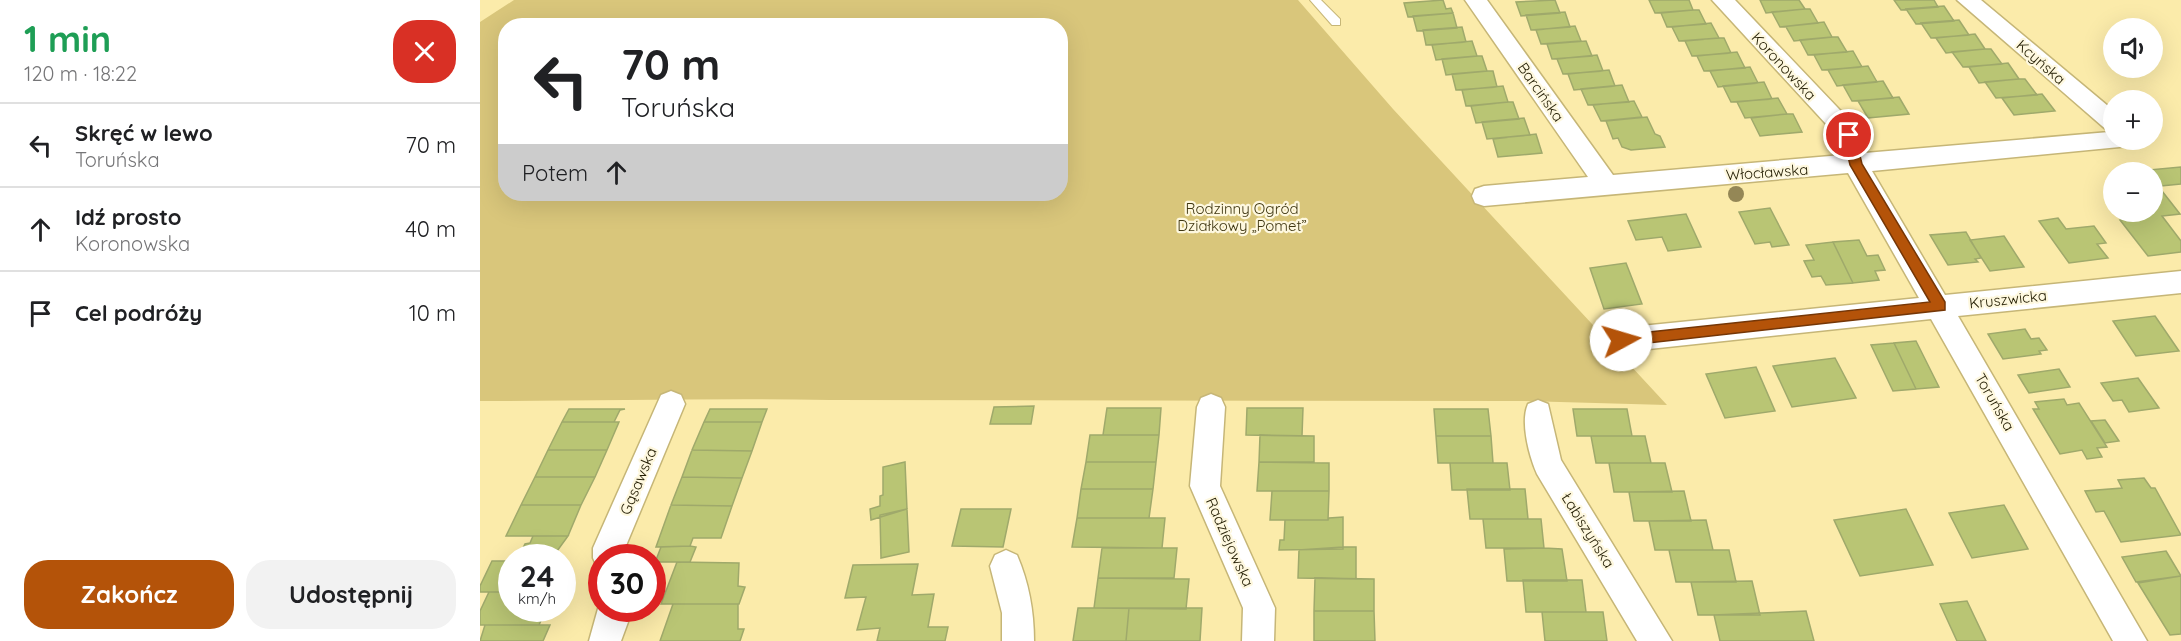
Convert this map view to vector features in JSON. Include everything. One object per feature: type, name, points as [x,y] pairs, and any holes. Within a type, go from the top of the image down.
[{"type":"street","name":"Barcińska","points":[[1476,0],[1606,184]]},
{"type":"street","name":"Koronowska","points":[[1723,0],[1849,135],[1856,165]]},
{"type":"street","name":"Kcyńska","points":[[1968,0],[2103,116]]},
{"type":"street","name":"Włocławska","points":[[1484,196],[2103,142]]},
{"type":"street","name":"Toruńska","points":[[1856,165],[1940,306],[2132,641]]},
{"type":"street","name":"Kruszwicka","points":[[1621,340],[2181,282]]},
{"type":"street","name":"Gąsawska","points":[[611,544],[671,404]]},
{"type":"street","name":"Radziejowska","points":[[1211,407],[1205,486],[1259,608],[1258,641]]},
{"type":"street","name":"Łabiszyńska","points":[[1538,413],[1547,464],[1656,641]]},
{"type":"street","points":[[1006,566],[1018,613],[1018,641]]},
{"type":"street","points":[[605,641],[612,622]]},
{"type":"lane","points":[[1315,0],[1336,22]]},
{"type":"green space","name":"Rodzinny Ogród Działkowy „Pomet”","points":[[514,0],[1298,0],[1393,109],[1667,405],[1522,401],[742,399],[480,401],[480,22]]},
{"type":"building","points":[[1443,0],[1446,9],[1451,8],[1453,13],[1408,17],[1404,3]]},
{"type":"building","points":[[1555,0],[1560,13],[1521,16],[1516,2]]},
{"type":"building","points":[[1649,0],[1689,0],[1693,10],[1655,13]]},
{"type":"building","points":[[1760,0],[1799,0],[1805,9],[1766,13]]},
{"type":"building","points":[[1894,0],[1934,0],[1938,7],[1901,10]]},
{"type":"building","points":[[1944,6],[1954,21],[1916,24],[1906,9]]},
{"type":"building","points":[[1810,9],[1818,23],[1780,27],[1772,12]]},
{"type":"building","points":[[1699,10],[1706,24],[1667,27],[1661,13]]},
{"type":"building","points":[[1565,12],[1570,27],[1531,30],[1526,15]]},
{"type":"building","points":[[1453,13],[1457,28],[1417,31],[1413,16]]},
{"type":"building","points":[[1959,20],[1969,35],[1931,38],[1921,23]]},
{"type":"building","points":[[1824,22],[1832,37],[1794,41],[1786,27],[1780,27]]},
{"type":"building","points":[[1711,23],[1719,38],[1679,41],[1672,27]]},
{"type":"building","points":[[1575,26],[1581,41],[1541,44],[1536,30]]},
{"type":"building","points":[[1462,27],[1466,42],[1426,45],[1423,30]]},
{"type":"building","points":[[1975,34],[1985,49],[1946,53],[1936,38]]},
{"type":"building","points":[[1838,37],[1847,52],[1808,55],[1800,40]]},
{"type":"building","points":[[1724,38],[1731,53],[1692,56],[1685,41]]},
{"type":"building","points":[[1472,41],[1477,56],[1436,60],[1432,45]]},
{"type":"building","points":[[1586,41],[1592,56],[1552,59],[1547,44]]},
{"type":"building","points":[[1991,49],[2002,64],[1963,67],[1952,52]]},
{"type":"building","points":[[1853,51],[1862,67],[1822,70],[1814,55]]},
{"type":"building","points":[[1737,52],[1745,68],[1704,71],[1697,56]]},
{"type":"building","points":[[1597,55],[1603,71],[1563,74],[1557,59]]},
{"type":"building","points":[[1482,56],[1487,71],[1446,75],[1442,59]]},
{"type":"building","points":[[2008,63],[2019,79],[1979,83],[1969,67]]},
{"type":"building","points":[[1868,66],[1877,82],[1837,86],[1828,70]]},
{"type":"building","points":[[1750,67],[1758,83],[1718,87],[1710,71]]},
{"type":"building","points":[[1609,70],[1615,86],[1574,90],[1568,74]]},
{"type":"building","points":[[1493,71],[1497,87],[1456,90],[1452,74]]},
{"type":"building","points":[[2025,79],[2037,95],[1996,98],[1985,82]]},
{"type":"building","points":[[1883,81],[1893,98],[1852,101],[1843,85]]},
{"type":"building","points":[[1764,82],[1772,99],[1731,102],[1723,86]]},
{"type":"building","points":[[1622,85],[1629,102],[1588,105],[1581,89]]},
{"type":"building","points":[[1503,86],[1508,102],[1466,106],[1462,90]]},
{"type":"building","points":[[2042,94],[2055,111],[2014,115],[2002,98]]},
{"type":"building","points":[[1899,97],[1909,114],[1868,118],[1858,101]]},
{"type":"building","points":[[1778,98],[1787,114],[1745,118],[1737,102]]},
{"type":"building","points":[[1634,101],[1642,117],[1601,121],[1593,105]]},
{"type":"building","points":[[1513,102],[1519,119],[1476,123],[1471,106]]},
{"type":"building","points":[[1793,114],[1802,132],[1760,136],[1751,118]]},
{"type":"building","points":[[1647,117],[1655,134],[1660,136],[1665,147],[1631,150],[1622,147],[1618,138],[1613,139],[1606,121]]},
{"type":"building","points":[[1524,118],[1530,135],[1487,139],[1482,122]]},
{"type":"building","points":[[1536,134],[1542,153],[1498,157],[1493,139]]},
{"type":"building","points":[[2181,167],[2181,184],[2163,186],[2163,169]]},
{"type":"building","points":[[2163,192],[2180,214],[2163,216]]},
{"type":"building","points":[[1770,208],[1789,245],[1772,247],[1770,242],[1755,244],[1739,212]]},
{"type":"building","points":[[1686,214],[1701,247],[1668,251],[1662,237],[1636,240],[1628,221]]},
{"type":"building","points":[[2163,217],[2181,241],[2181,252],[2148,256],[2122,222],[2163,222]]},
{"type":"building","points":[[2058,218],[2066,229],[2094,226],[2106,243],[2097,244],[2108,258],[2069,263],[2039,221]]},
{"type":"building","points":[[1966,232],[1981,258],[1975,259],[1978,262],[1948,265],[1930,235]]},
{"type":"building","points":[[2004,236],[2024,267],[1990,271],[1970,240]]},
{"type":"building","points":[[1859,240],[1867,256],[1878,255],[1885,270],[1875,271],[1879,280],[1853,283],[1833,242]]},
{"type":"building","points":[[1833,242],[1853,283],[1826,285],[1821,276],[1812,277],[1804,261],[1814,260],[1806,245]]},
{"type":"building","points":[[1626,263],[1642,304],[1604,309],[1590,268]]},
{"type":"building","points":[[2155,316],[2179,351],[2136,356],[2113,321]]},
{"type":"building","points":[[2025,329],[2031,339],[2039,338],[2047,350],[2039,351],[2041,354],[2003,359],[1988,334]]},
{"type":"building","points":[[1916,341],[1939,387],[1916,389],[1894,343]]},
{"type":"building","points":[[1894,343],[1916,389],[1893,391],[1871,345]]},
{"type":"building","points":[[1835,358],[1856,398],[1792,407],[1773,366]]},
{"type":"building","points":[[1756,367],[1775,411],[1725,418],[1706,374]]},
{"type":"building","points":[[2059,369],[2070,387],[2029,393],[2018,375]]},
{"type":"building","points":[[2138,378],[2159,408],[2129,412],[2122,400],[2113,401],[2101,383]]},
{"type":"building","points":[[2064,399],[2067,405],[2079,403],[2107,447],[2097,448],[2102,457],[2087,459],[2082,450],[2060,454],[2033,409],[2039,409],[2035,402]]},
{"type":"building","points":[[1034,406],[1031,424],[990,424],[994,407]]},
{"type":"building","points":[[1107,408],[1161,408],[1159,435],[1103,435]]},
{"type":"building","points":[[1247,408],[1303,408],[1302,436],[1246,435]]},
{"type":"building","points":[[569,409],[625,409],[620,410],[614,422],[562,422]]},
{"type":"building","points":[[710,409],[767,409],[762,422],[704,422]]},
{"type":"building","points":[[1434,409],[1488,409],[1491,436],[1436,436]]},
{"type":"building","points":[[1573,409],[1627,409],[1632,436],[1577,436]]},
{"type":"building","points":[[2105,420],[2119,441],[2105,443],[2091,421]]},
{"type":"building","points":[[562,422],[619,422],[607,450],[548,450]]},
{"type":"building","points":[[704,422],[762,422],[752,451],[692,450]]},
{"type":"building","points":[[1090,435],[1159,435],[1156,462],[1086,462]]},
{"type":"building","points":[[1260,435],[1314,436],[1314,462],[1259,462]]},
{"type":"building","points":[[1436,436],[1491,436],[1493,463],[1438,463]]},
{"type":"building","points":[[1591,436],[1645,436],[1651,463],[1596,463]]},
{"type":"building","points":[[548,450],[607,450],[595,477],[535,477]]},
{"type":"building","points":[[692,450],[752,451],[742,478],[682,477]]},
{"type":"building","points":[[905,462],[907,509],[871,520],[870,509],[880,506],[880,496],[883,495],[883,467]]},
{"type":"building","points":[[1086,462],[1156,462],[1153,489],[1081,489]]},
{"type":"building","points":[[1259,462],[1329,463],[1329,491],[1257,491]]},
{"type":"building","points":[[1450,463],[1507,463],[1510,490],[1452,490]]},
{"type":"building","points":[[1609,463],[1665,463],[1672,492],[1614,492]]},
{"type":"building","points":[[535,477],[595,477],[581,505],[521,505]]},
{"type":"building","points":[[682,477],[742,478],[732,506],[671,505]]},
{"type":"building","points":[[2144,478],[2151,488],[2155,488],[2181,535],[2121,542],[2104,511],[2096,512],[2085,491],[2122,488],[2118,480]]},
{"type":"building","points":[[1081,489],[1153,489],[1149,518],[1077,518]]},
{"type":"building","points":[[1467,489],[1525,489],[1528,519],[1470,519]]},
{"type":"building","points":[[1272,491],[1329,491],[1328,520],[1270,520]]},
{"type":"building","points":[[1684,491],[1691,521],[1634,521],[1629,492]]},
{"type":"building","points":[[521,505],[581,505],[568,536],[506,536]]},
{"type":"building","points":[[671,505],[732,506],[721,538],[693,538],[690,546],[666,547],[666,544],[657,544]]},
{"type":"building","points":[[2004,505],[2028,549],[1972,558],[1949,513]]},
{"type":"building","points":[[907,509],[909,552],[881,558],[880,515]]},
{"type":"building","points":[[961,509],[1011,509],[1003,547],[952,546]]},
{"type":"building","points":[[1906,509],[1933,565],[1860,576],[1834,520]]},
{"type":"building","points":[[1343,517],[1343,549],[1279,550],[1280,540],[1284,540],[1285,520],[1328,520]]},
{"type":"building","points":[[1077,518],[1165,518],[1162,548],[1072,547]]},
{"type":"building","points":[[1483,519],[1541,519],[1544,548],[1486,548]]},
{"type":"building","points":[[1706,520],[1713,550],[1655,550],[1649,521]]},
{"type":"building","points":[[533,536],[568,536],[562,544],[525,544],[530,543]]},
{"type":"building","points":[[666,547],[696,547],[690,562],[666,562]]},
{"type":"building","points":[[1356,547],[1356,579],[1298,578],[1299,550]]},
{"type":"building","points":[[1102,548],[1177,548],[1174,578],[1098,578]]},
{"type":"building","points":[[1504,549],[1562,549],[1567,581],[1507,581]]},
{"type":"building","points":[[1669,550],[1729,550],[1736,582],[1676,582]]},
{"type":"building","points":[[2166,551],[2181,576],[2136,582],[2122,557]]},
{"type":"building","points":[[492,561],[498,561],[498,592],[480,592],[480,586]]},
{"type":"building","points":[[677,562],[739,563],[738,586],[745,587],[739,604],[666,604],[666,591]]},
{"type":"building","points":[[918,564],[912,595],[934,594],[928,627],[948,627],[945,641],[877,641],[880,628],[857,630],[866,597],[845,598],[853,565]]},
{"type":"building","points":[[2181,576],[2181,634],[2170,635],[2138,583]]},
{"type":"building","points":[[1098,578],[1189,579],[1186,609],[1094,608]]},
{"type":"building","points":[[1315,578],[1374,579],[1374,611],[1314,611]]},
{"type":"building","points":[[1523,580],[1582,580],[1586,612],[1526,612]]},
{"type":"building","points":[[1752,581],[1760,615],[1698,615],[1691,582]]},
{"type":"building","points":[[489,592],[498,592],[498,622],[540,622],[539,625],[480,625],[480,611]]},
{"type":"building","points":[[1967,601],[1986,641],[1957,641],[1940,604]]},
{"type":"building","points":[[673,604],[738,604],[738,629],[744,629],[740,641],[660,641]]},
{"type":"building","points":[[1078,608],[1129,608],[1126,641],[1073,641]]},
{"type":"building","points":[[1129,608],[1202,608],[1200,641],[1126,641]]},
{"type":"building","points":[[1314,611],[1374,611],[1375,641],[1314,641]]},
{"type":"building","points":[[1806,611],[1814,641],[1720,641],[1714,615]]},
{"type":"building","points":[[1542,612],[1603,612],[1607,641],[1545,641]]},
{"type":"building","points":[[485,625],[550,625],[543,641],[480,641]]},
{"type":"route","points":[[1621,340],[1940,306],[1856,165],[1849,135]]}]
